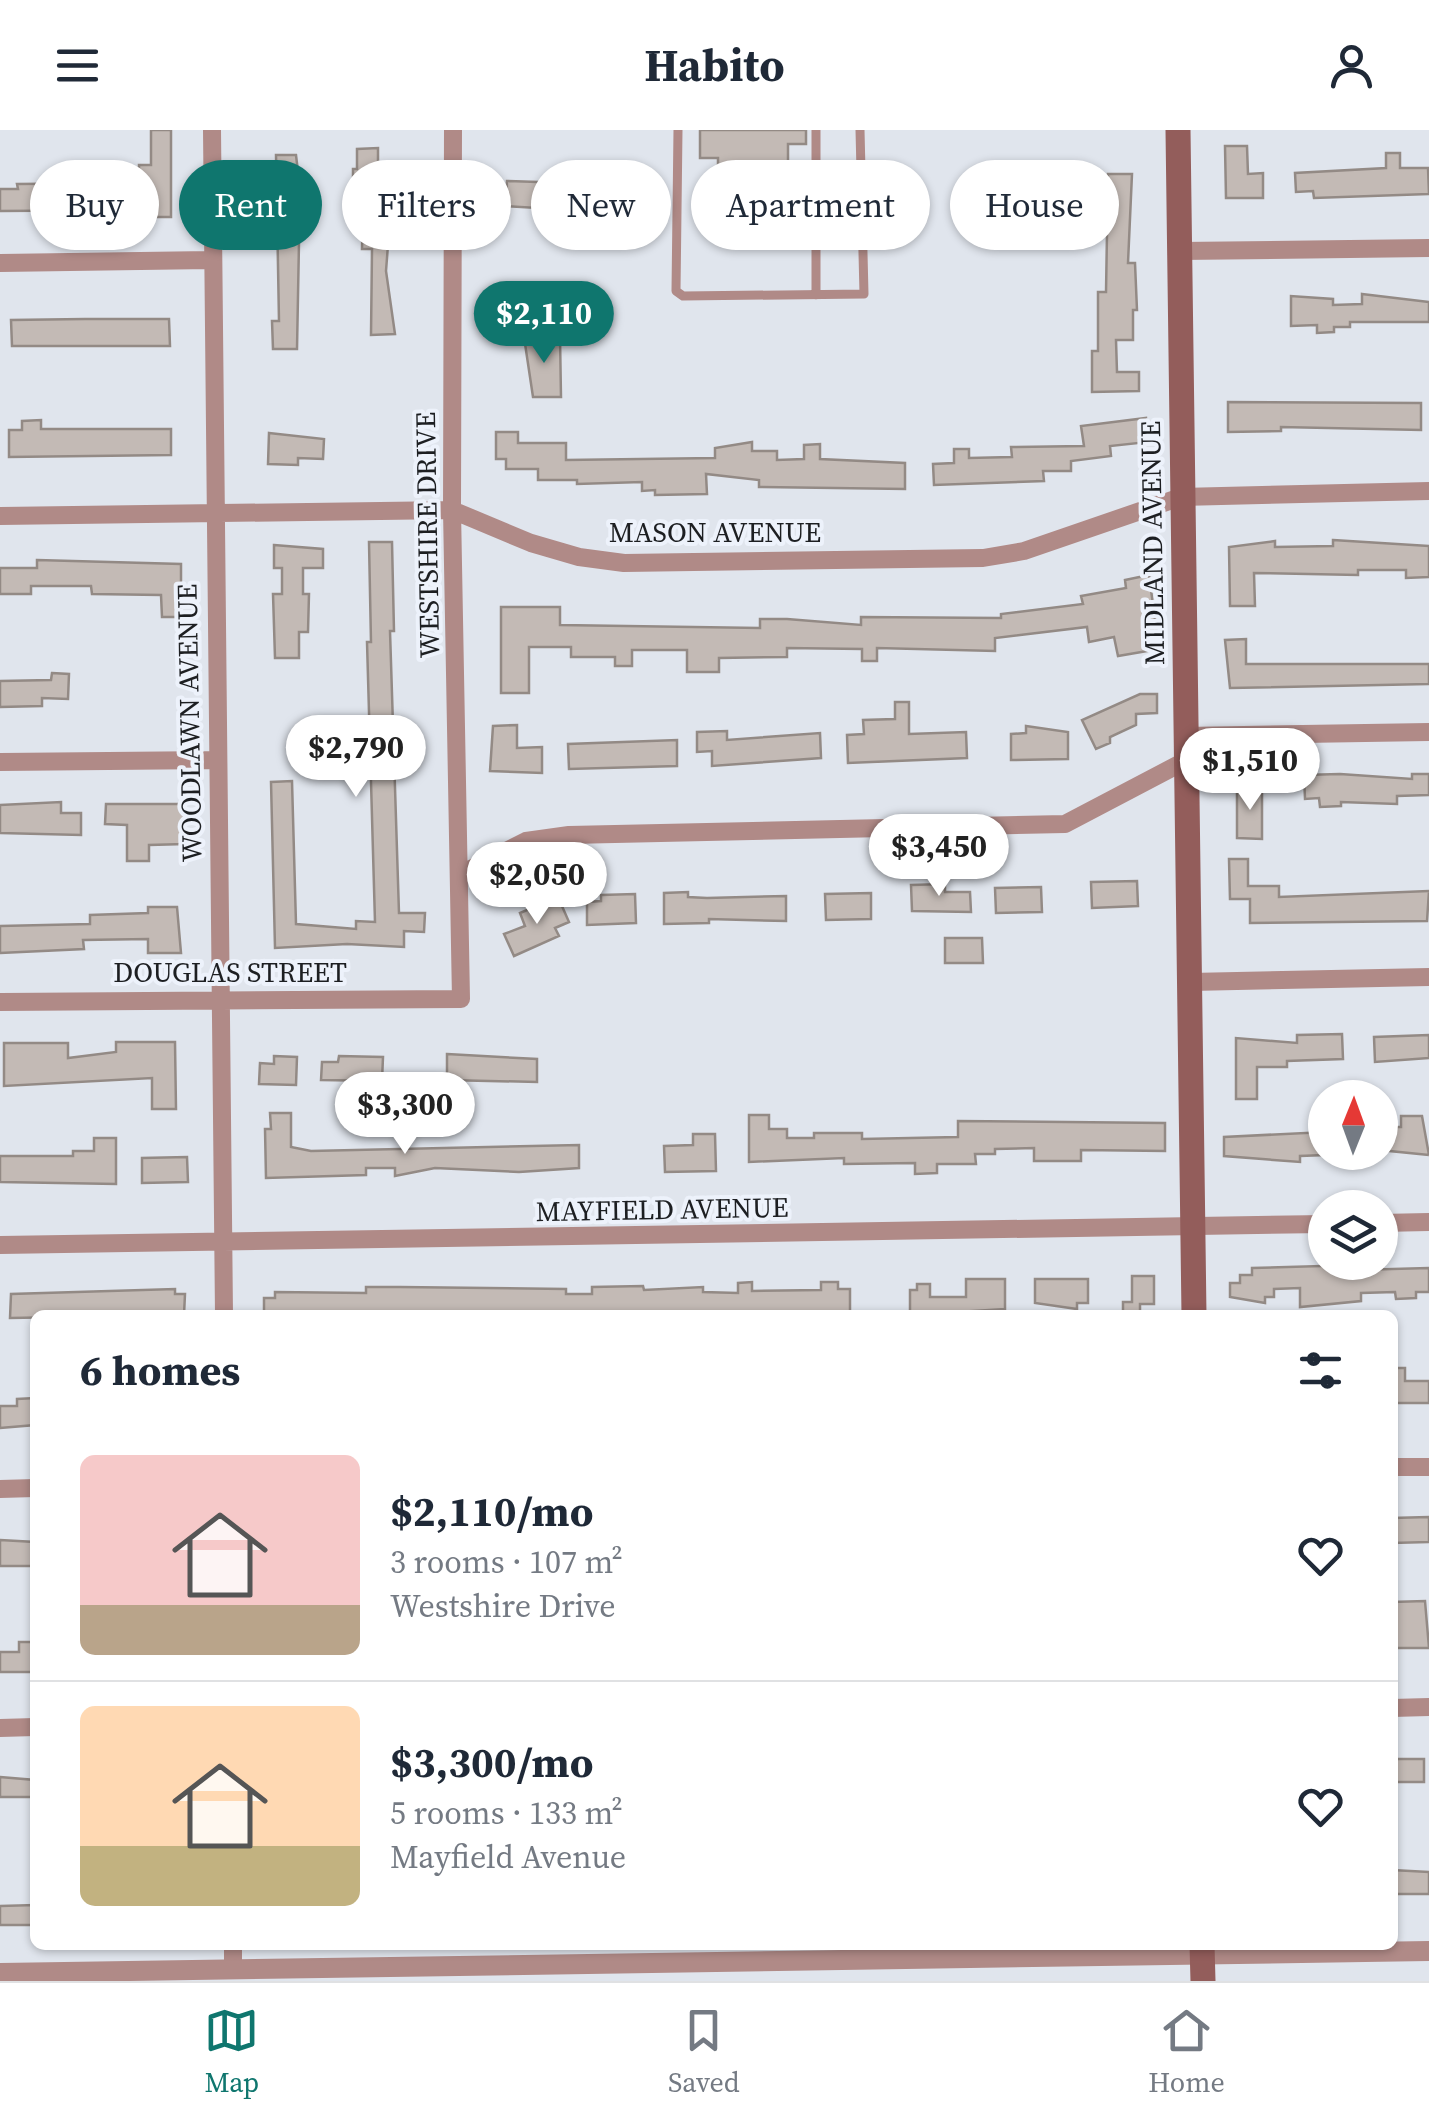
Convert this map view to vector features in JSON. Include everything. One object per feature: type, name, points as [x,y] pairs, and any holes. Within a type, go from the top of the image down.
[{"type":"main road","name":"MIDLAND AVENUE","points":[[1178,130],[1194,1310]]},
{"type":"main road","points":[[1202,1950],[1203,1981]]},
{"type":"street","name":"WOODLAWN AVENUE","points":[[212,130],[210,260],[224,1310]]},
{"type":"street","name":"WESTSHIRE DRIVE","points":[[452,130],[452,510],[461,998]]},
{"type":"street","points":[[1180,251],[1429,248]]},
{"type":"street","points":[[0,263],[210,260]]},
{"type":"street","name":"MASON AVENUE","points":[[0,516],[452,510],[579,558],[624,563],[943,558],[1024,551],[1181,497],[1429,491]]},
{"type":"street","points":[[461,874],[526,841],[569,835],[1064,824],[1185,748],[1429,732]]},
{"type":"street","points":[[0,762],[216,760]]},
{"type":"street","points":[[1190,982],[1429,977]]},
{"type":"street","name":"DOUGLAS STREET","points":[[0,1002],[461,998]]},
{"type":"street","points":[[1398,1223],[1429,1222]]},
{"type":"street","name":"MAYFIELD AVENUE","points":[[0,1245],[1308,1224]]},
{"type":"street","points":[[1398,1467],[1429,1466]]},
{"type":"street","points":[[0,1489],[30,1488]]},
{"type":"street","points":[[1398,1708],[1429,1708]]},
{"type":"street","points":[[0,1728],[30,1727]]},
{"type":"street","points":[[232,1950],[233,1968]]},
{"type":"street","points":[[0,1973],[233,1968],[610,1973],[1202,1950],[1429,1951]]},
{"type":"lane","points":[[678,130],[676,291],[683,296],[864,294],[860,130]]},
{"type":"lane","points":[[816,130],[816,294]]},
{"type":"building","points":[[151,130],[171,130],[171,217],[159,217],[159,160],[151,160]]},
{"type":"building","points":[[700,130],[806,130],[806,144],[788,144],[788,160],[700,158]]},
{"type":"building","points":[[1225,146],[1247,146],[1248,174],[1263,173],[1263,198],[1226,198]]},
{"type":"building","points":[[378,148],[378,160],[357,160],[357,149]]},
{"type":"building","points":[[1386,153],[1400,153],[1400,168],[1428,168],[1429,194],[1314,198],[1313,191],[1296,192],[1295,173],[1386,168]]},
{"type":"building","points":[[276,155],[296,155],[297,160],[276,160]]},
{"type":"building","points":[[1119,174],[1132,174],[1128,263],[1135,263],[1137,310],[1133,310],[1133,340],[1116,340],[1117,372],[1139,372],[1139,391],[1092,392],[1092,351],[1098,351],[1098,292],[1106,292],[1107,250],[1119,250]]},
{"type":"building","points":[[511,181],[531,182],[531,208],[511,206]]},
{"type":"building","points":[[17,184],[30,184],[30,211],[0,211],[0,189],[18,189]]},
{"type":"building","points":[[278,250],[299,250],[297,349],[273,349],[272,321],[279,321]]},
{"type":"building","points":[[372,250],[388,250],[386,271],[395,334],[371,335]]},
{"type":"building","points":[[1362,294],[1429,302],[1429,322],[1350,322],[1350,327],[1317,333],[1317,325],[1291,326],[1291,296],[1333,299],[1333,305],[1362,304]]},
{"type":"building","points":[[169,319],[170,346],[12,346],[11,320]]},
{"type":"building","points":[[524,337],[560,337],[561,397],[533,397]]},
{"type":"building","points":[[1228,402],[1421,403],[1421,430],[1281,427],[1281,431],[1228,432]]},
{"type":"building","points":[[1146,418],[1148,442],[1110,446],[1111,456],[1071,461],[1071,471],[1043,471],[1044,481],[934,485],[933,464],[954,463],[954,449],[969,449],[969,458],[1012,457],[1011,447],[1084,446],[1081,426]]},
{"type":"building","points":[[41,420],[41,429],[171,429],[171,455],[9,457],[9,430],[22,430],[22,421]]},
{"type":"building","points":[[496,432],[518,432],[518,443],[566,443],[566,460],[715,458],[715,448],[752,442],[752,451],[777,451],[777,460],[804,459],[804,445],[820,444],[820,459],[905,463],[905,489],[759,487],[759,480],[706,474],[707,494],[655,495],[655,490],[642,491],[642,482],[577,484],[577,480],[538,480],[538,469],[506,469],[506,459],[496,459]]},
{"type":"building","points":[[269,433],[324,439],[323,459],[298,458],[298,465],[268,464]]},
{"type":"building","points":[[1333,540],[1429,546],[1429,577],[1406,578],[1406,570],[1358,570],[1358,575],[1254,573],[1255,606],[1230,606],[1229,547],[1275,541],[1275,547],[1333,546]]},
{"type":"building","points":[[369,542],[392,542],[394,631],[390,631],[399,913],[425,913],[424,932],[404,931],[404,947],[347,944],[275,948],[271,782],[292,781],[296,924],[356,929],[356,921],[375,922],[367,642],[371,642]]},
{"type":"building","points":[[274,545],[323,549],[323,568],[303,568],[303,594],[309,594],[308,632],[299,632],[299,658],[275,658],[273,594],[282,594],[282,568],[274,568]]},
{"type":"building","points":[[37,560],[181,564],[181,617],[162,617],[161,595],[92,594],[91,586],[31,586],[31,594],[0,594],[0,568],[37,568]]},
{"type":"building","points":[[1149,575],[1159,649],[1118,656],[1114,637],[1089,642],[1087,627],[995,638],[995,651],[877,648],[877,661],[862,661],[862,649],[787,648],[787,657],[719,658],[719,672],[687,672],[687,650],[632,650],[632,666],[615,666],[615,657],[571,657],[571,647],[529,647],[529,693],[501,693],[501,607],[560,607],[560,625],[760,628],[760,619],[787,619],[861,625],[861,617],[1001,618],[1001,614],[1083,604],[1081,596],[1126,588],[1125,580]]},
{"type":"building","points":[[1246,639],[1246,664],[1429,664],[1429,684],[1230,688],[1225,640]]},
{"type":"building","points":[[52,673],[69,674],[68,699],[42,698],[42,706],[0,707],[0,681],[51,680]]},
{"type":"building","points":[[1140,694],[1157,694],[1157,713],[1136,714],[1136,725],[1110,737],[1110,743],[1096,749],[1082,720]]},
{"type":"building","points":[[895,702],[909,702],[909,734],[966,732],[967,758],[848,763],[847,735],[864,734],[863,720],[895,719]]},
{"type":"building","points":[[517,725],[517,748],[542,747],[542,773],[490,771],[493,726]]},
{"type":"building","points":[[1026,726],[1068,732],[1068,759],[1011,760],[1011,734],[1026,733]]},
{"type":"building","points":[[727,731],[727,740],[820,733],[821,758],[712,766],[712,751],[697,752],[697,732]]},
{"type":"building","points":[[677,740],[677,766],[569,769],[568,744]]},
{"type":"building","points":[[1412,774],[1429,774],[1429,795],[1397,796],[1397,804],[1341,802],[1341,806],[1320,807],[1319,798],[1305,799],[1304,775],[1412,779]]},
{"type":"building","points":[[1237,788],[1262,788],[1262,839],[1237,838]]},
{"type":"building","points":[[61,802],[61,813],[81,813],[81,835],[0,833],[0,805]]},
{"type":"building","points":[[106,804],[184,804],[185,844],[149,845],[149,861],[127,861],[127,825],[105,824]]},
{"type":"building","points":[[1229,859],[1248,859],[1248,886],[1279,886],[1279,897],[1429,891],[1427,921],[1250,923],[1250,899],[1230,899]]},
{"type":"building","points":[[1137,881],[1138,906],[1092,908],[1091,882]]},
{"type":"building","points":[[945,884],[945,892],[970,892],[971,912],[912,911],[911,885]]},
{"type":"building","points":[[1041,887],[1042,912],[996,913],[995,888]]},
{"type":"building","points":[[688,892],[688,897],[707,898],[786,896],[786,921],[709,919],[709,923],[664,924],[664,893]]},
{"type":"building","points":[[871,893],[871,919],[826,920],[825,894]]},
{"type":"building","points":[[635,894],[636,923],[587,925],[587,902],[601,901],[601,895]]},
{"type":"building","points":[[558,897],[569,922],[555,928],[559,936],[514,956],[504,934],[525,926],[520,913]]},
{"type":"building","points":[[148,907],[177,907],[181,953],[148,953],[148,939],[83,940],[84,949],[0,953],[0,926],[90,924],[90,915],[148,913]]},
{"type":"building","points":[[945,938],[982,938],[983,963],[945,963]]},
{"type":"building","points":[[1342,1034],[1343,1059],[1287,1061],[1287,1067],[1257,1067],[1257,1099],[1236,1099],[1236,1038],[1297,1043],[1297,1035]]},
{"type":"building","points":[[1429,1035],[1429,1058],[1375,1062],[1374,1037]]},
{"type":"building","points":[[116,1042],[175,1042],[176,1109],[152,1109],[152,1078],[4,1086],[4,1043],[68,1043],[68,1058],[116,1052]]},
{"type":"building","points":[[447,1054],[537,1059],[537,1082],[447,1080]]},
{"type":"building","points":[[274,1056],[297,1057],[296,1085],[259,1084],[260,1063],[274,1064]]},
{"type":"building","points":[[339,1056],[383,1057],[382,1081],[321,1080],[322,1062],[338,1062]]},
{"type":"building","points":[[270,1113],[291,1113],[291,1147],[311,1151],[579,1145],[579,1168],[519,1172],[435,1168],[395,1176],[395,1168],[366,1168],[366,1175],[266,1178],[265,1129],[271,1129]]},
{"type":"building","points":[[749,1115],[769,1115],[769,1129],[787,1129],[787,1138],[814,1138],[814,1133],[862,1133],[862,1139],[958,1137],[958,1121],[1165,1123],[1165,1151],[1081,1150],[1081,1161],[1034,1161],[1034,1148],[995,1149],[995,1154],[975,1154],[976,1164],[937,1164],[937,1173],[915,1174],[915,1163],[844,1164],[844,1158],[749,1162]]},
{"type":"building","points":[[1401,1116],[1422,1116],[1429,1155],[1398,1152]]},
{"type":"building","points":[[1308,1133],[1308,1156],[1300,1156],[1300,1162],[1224,1156],[1224,1137]]},
{"type":"building","points":[[693,1134],[715,1134],[716,1171],[665,1172],[664,1146],[693,1145]]},
{"type":"building","points":[[94,1138],[116,1138],[116,1184],[0,1182],[0,1156],[73,1156],[73,1151],[94,1151]]},
{"type":"building","points":[[187,1157],[188,1182],[142,1183],[142,1158]]},
{"type":"building","points":[[1308,1266],[1308,1280],[1398,1280],[1398,1269],[1429,1268],[1429,1292],[1416,1292],[1416,1298],[1396,1299],[1395,1292],[1361,1293],[1361,1301],[1300,1307],[1300,1288],[1274,1289],[1274,1297],[1265,1297],[1265,1303],[1230,1297],[1230,1283],[1240,1283],[1240,1275],[1252,1275],[1252,1268]]},
{"type":"building","points":[[1132,1276],[1154,1276],[1154,1304],[1140,1304],[1140,1310],[1123,1310],[1123,1302],[1132,1302]]},
{"type":"building","points":[[966,1279],[1005,1279],[1005,1309],[910,1310],[910,1290],[917,1290],[917,1284],[930,1284],[930,1297],[966,1297]]},
{"type":"building","points":[[1035,1279],[1088,1279],[1088,1303],[1077,1303],[1077,1309],[1035,1303]]},
{"type":"building","points":[[752,1282],[752,1291],[821,1290],[821,1282],[838,1282],[838,1289],[850,1289],[850,1310],[264,1310],[264,1298],[275,1298],[275,1292],[366,1293],[366,1287],[400,1287],[566,1289],[566,1294],[592,1294],[592,1287],[643,1286],[644,1290],[703,1287],[703,1292],[738,1293],[738,1283]]},
{"type":"building","points":[[175,1289],[175,1294],[185,1294],[184,1310],[30,1310],[30,1318],[10,1318],[11,1294]]},
{"type":"building","points":[[1398,1368],[1405,1368],[1405,1381],[1429,1381],[1429,1403],[1398,1403]]},
{"type":"building","points":[[30,1398],[30,1425],[0,1428],[0,1406],[17,1406],[17,1399]]},
{"type":"building","points":[[1429,1517],[1429,1542],[1398,1543],[1398,1518]]},
{"type":"building","points":[[0,1540],[30,1542],[30,1566],[0,1566]]},
{"type":"building","points":[[1425,1601],[1429,1648],[1398,1648],[1398,1602]]},
{"type":"building","points":[[19,1642],[30,1642],[30,1672],[0,1672],[0,1652],[19,1652]]},
{"type":"building","points":[[1398,1759],[1424,1759],[1424,1782],[1398,1782]]},
{"type":"building","points":[[0,1777],[30,1780],[30,1797],[0,1797]]},
{"type":"building","points":[[1398,1870],[1429,1872],[1429,1894],[1398,1894]]},
{"type":"building","points":[[30,1905],[30,1925],[0,1925],[0,1906]]}]
